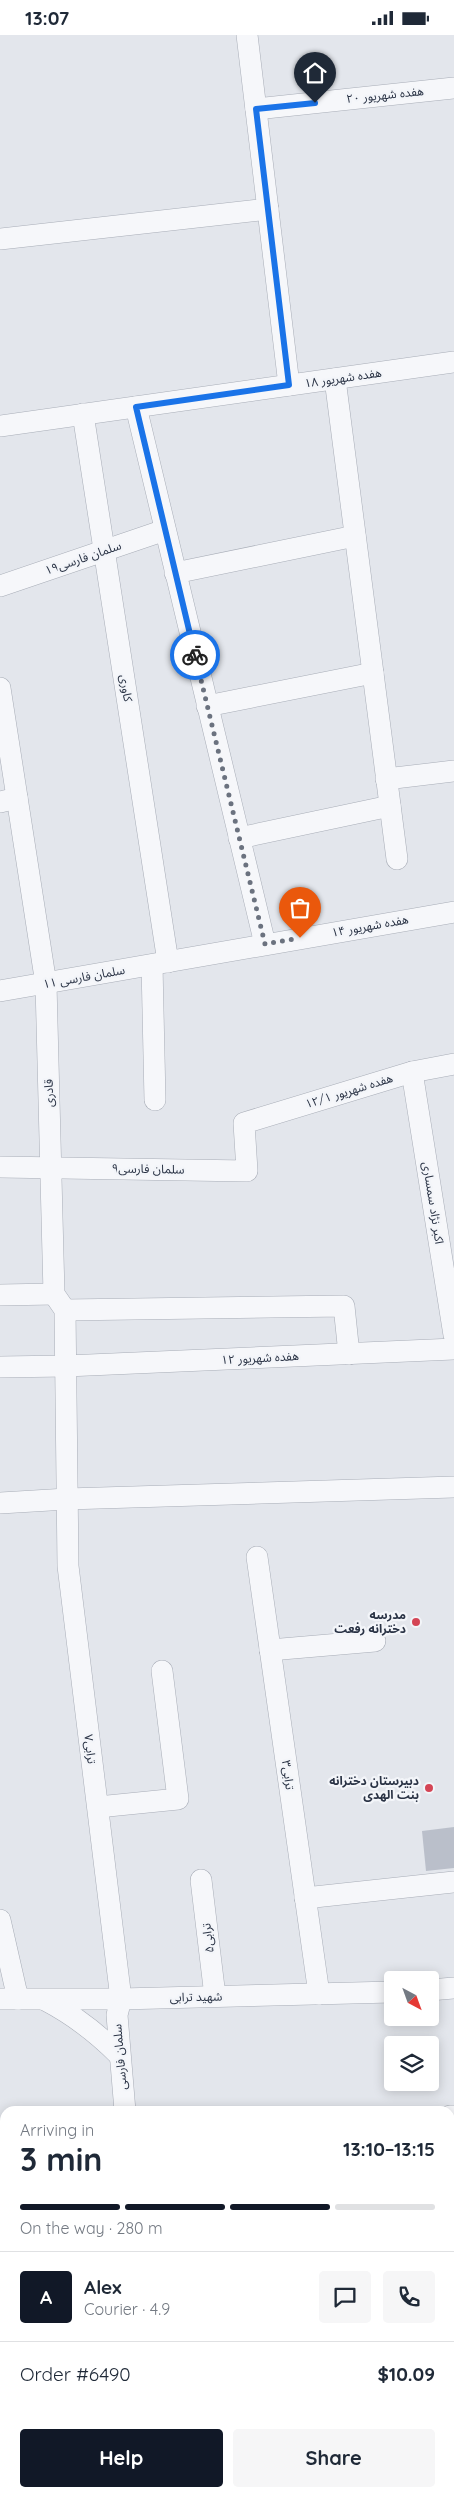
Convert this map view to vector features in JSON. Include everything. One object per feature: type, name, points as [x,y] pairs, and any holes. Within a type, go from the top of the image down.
[{"type":"street","points":[[247,35],[289,385]]},
{"type":"street","name":"هفده شهریور ۲۰","points":[[256,109],[454,87]]},
{"type":"street","points":[[0,239],[268,209]]},
{"type":"street","name":"هفده شهریور ۱۸","points":[[0,426],[454,362]]},
{"type":"street","points":[[335,379],[397,859]]},
{"type":"street","points":[[136,407],[265,944]]},
{"type":"street","name":"کاوری","points":[[83,414],[105,551],[160,963],[155,1100]]},
{"type":"street","name":"سلمان فارسی۱۹","points":[[0,586],[165,531]]},
{"type":"street","points":[[175,573],[355,536]]},
{"type":"street","points":[[208,706],[373,673]]},
{"type":"street","name":"قادری","points":[[0,688],[9,800],[46,984],[51,1168],[66,1366],[67,1499]]},
{"type":"street","points":[[386,779],[454,771]]},
{"type":"street","points":[[239,838],[390,806]]},
{"type":"street","name":"هفده شهریور ۱۴","points":[[160,963],[454,912]]},
{"type":"street","name":"سلمان فارسی ۱۱","points":[[0,991],[160,963]]},
{"type":"street","name":"هفده شهریور ۱۲/۱","points":[[244,1123],[412,1072],[454,1064]]},
{"type":"street","name":"اکبر نژاد سمساری","points":[[412,1072],[444,1214],[454,1335]]},
{"type":"street","name":"سلمان فارسی۹","points":[[0,1167],[247,1171],[244,1123]]},
{"type":"street","points":[[0,1295],[60,1302],[344,1307],[349,1354]]},
{"type":"street","name":"هفده شهریور ۱۲","points":[[0,1367],[66,1366],[454,1349]]},
{"type":"street","points":[[0,1503],[67,1499],[454,1487]]},
{"type":"street","name":"ترابی۷","points":[[67,1499],[68,1566],[121,1999]]},
{"type":"street","name":"ترابی۳","points":[[257,1557],[319,1994]]},
{"type":"street","points":[[270,1650],[375,1641]]},
{"type":"street","points":[[98,1807],[178,1799],[162,1671]]},
{"type":"street","name":"ترابی۵","points":[[201,1881],[215,1996]]},
{"type":"street","points":[[305,1897],[454,1882]]},
{"type":"street","points":[[1,1925],[9,1999]]},
{"type":"street","points":[[439,1989],[454,1988]]},
{"type":"street","name":"شهید ترابی","points":[[9,1999],[121,1999],[384,1992]]},
{"type":"street","points":[[42,1999],[84,2023],[119,2055]]},
{"type":"street","name":"سلمان فارسی","points":[[121,1999],[117,2015],[124,2106]]},
{"type":"street","name":"سلمان فارسی","points":[[121,1999],[130,2013],[139,2106]]},
{"type":"building","points":[[454,1827],[454,1868],[426,1871],[422,1831]]},
{"type":"way so far","points":[[195,655],[265,944],[300,938]]},
{"type":"place","name":"مدرسه دخترانه رفعت","points":[[416,1622]]},
{"type":"place","name":"دبیرستان دخترانه بنت الهدی","points":[[429,1788]]},
{"type":"route","points":[[195,655],[136,407],[289,385],[256,109],[315,103]]}]
